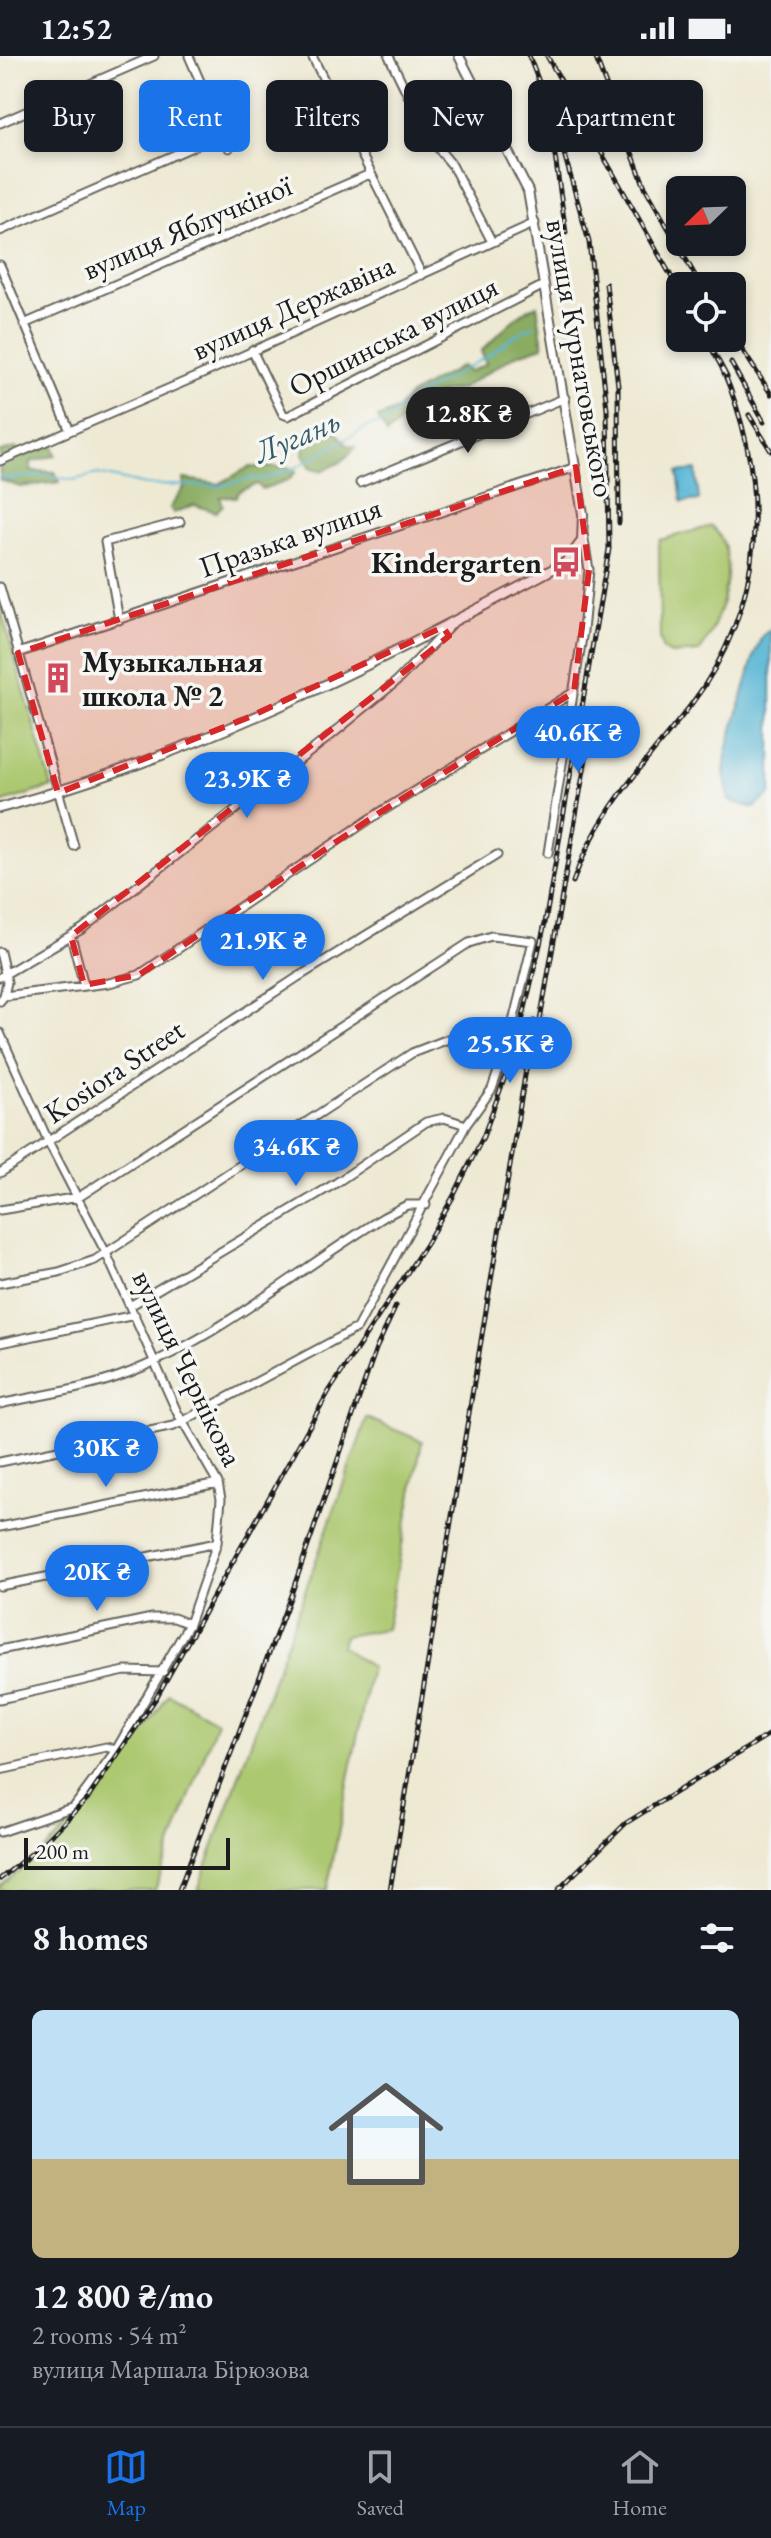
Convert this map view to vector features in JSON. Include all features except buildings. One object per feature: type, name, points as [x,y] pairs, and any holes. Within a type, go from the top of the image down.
[{"type":"street","points":[[0,123],[154,56]]},
{"type":"street","points":[[189,56],[199,80]]},
{"type":"street","points":[[312,56],[422,275]]},
{"type":"street","points":[[389,56],[428,136],[452,165],[492,242]]},
{"type":"street","name":"вулиця Курнатовського","points":[[459,56],[517,166],[535,223],[576,467],[583,537]]},
{"type":"street","points":[[0,231],[181,152]]},
{"type":"street","name":"вулиця Яблучкіної","points":[[24,324],[370,174]]},
{"type":"street","name":"вулиця Державіна","points":[[0,461],[535,223]]},
{"type":"street","points":[[0,265],[70,431]]},
{"type":"street","name":"Оршинська вулиця","points":[[252,350],[283,414],[288,416],[544,285]]},
{"type":"street","points":[[360,483],[565,398]]},
{"type":"street","name":"Празька вулиця","points":[[18,653],[576,467]]},
{"type":"street","points":[[119,620],[105,542],[180,522]]},
{"type":"street","points":[[0,808],[58,793],[282,703],[453,623],[566,562],[583,537]]},
{"type":"street","points":[[548,853],[574,692],[589,570],[583,537]]},
{"type":"street","points":[[0,587],[2,603],[74,846]]},
{"type":"street","points":[[3,975],[71,936],[374,701],[453,623]]},
{"type":"street","points":[[0,952],[2,999],[125,981],[139,975],[379,813],[574,692]]},
{"type":"street","name":"Kosiora Street","points":[[0,1173],[298,977],[497,855]]},
{"type":"street","points":[[71,936],[84,985]]},
{"type":"street","points":[[0,1210],[79,1197],[469,943],[491,936],[533,941],[508,1042],[492,1089],[466,1125],[426,1205],[357,1328],[185,1421],[0,1462]]},
{"type":"street","name":"вулиця Чернікова","points":[[0,1033],[49,1143],[79,1197],[135,1315],[177,1412],[185,1421],[218,1483],[221,1510],[217,1543],[189,1624],[116,1750],[74,1807],[0,1832]]},
{"type":"street","points":[[0,1283],[75,1268],[106,1253],[412,1053],[456,1036],[508,1042]]},
{"type":"street","points":[[130,1306],[336,1183],[426,1122],[444,1118],[466,1125]]},
{"type":"street","points":[[0,1404],[116,1378],[153,1362],[231,1318],[384,1217],[407,1205],[426,1205]]},
{"type":"street","points":[[0,1343],[135,1315]]},
{"type":"street","points":[[0,1527],[218,1483]]},
{"type":"street","points":[[0,1586],[217,1543]]},
{"type":"street","points":[[0,1650],[152,1618],[174,1618],[189,1624]]},
{"type":"street","points":[[0,1699],[125,1671],[163,1672]]},
{"type":"street","points":[[0,1770],[106,1747],[116,1750]]},
{"type":"highlighted area","points":[[576,467],[589,570],[574,692],[379,813],[139,975],[84,985],[71,936],[449,636],[443,627],[247,718],[58,793],[18,653]]},
{"type":"green space","points":[[537,305],[543,346],[516,355],[459,390],[429,399],[387,434],[378,418],[397,410],[410,395],[462,366],[469,372],[486,364],[481,351],[514,320]]},
{"type":"green space","points":[[334,429],[347,445],[356,447],[341,462],[323,471],[311,468],[303,454],[304,442]]},
{"type":"green space","points":[[51,439],[56,455],[31,462],[31,471],[55,472],[60,482],[20,487],[0,480],[0,452],[16,448],[21,451]]},
{"type":"green space","points":[[249,467],[288,467],[296,472],[288,480],[262,489],[257,484],[240,491],[236,497],[220,497],[223,505],[216,512],[194,505],[174,513],[170,508],[184,488],[184,479],[219,484]]},
{"type":"green space","points":[[711,526],[721,538],[726,554],[727,571],[721,607],[699,652],[671,654],[663,649],[660,638],[660,540]]},
{"type":"green space","points":[[0,607],[52,787],[0,803]]},
{"type":"green space","points":[[367,1418],[422,1441],[386,1629],[344,1636],[341,1646],[371,1667],[327,1890],[198,1890]]},
{"type":"green space","points":[[168,1694],[217,1721],[155,1890],[0,1890],[0,1886],[50,1845],[94,1799],[133,1749]]},
{"type":"water","points":[[696,470],[699,500],[682,502],[678,472]]},
{"type":"water","points":[[771,629],[771,794],[754,808],[729,801],[724,772],[726,754],[754,655],[762,636]]},
{"type":"waterway","name":"Лугань","points":[[0,476],[4,479],[46,475],[73,480],[98,474],[145,485],[221,486],[252,478],[264,479],[297,467],[369,426],[382,423],[414,397],[534,326]]},
{"type":"railway","points":[[0,1879],[42,1845],[88,1798],[156,1698],[328,1393],[426,1244],[453,1197],[483,1137],[516,1047],[545,923],[609,549],[607,409],[589,242],[558,132],[529,56]]},
{"type":"railway","points":[[547,56],[669,272]]},
{"type":"railway","points":[[595,56],[645,187],[693,272]]},
{"type":"railway","points":[[554,152],[566,233]]},
{"type":"railway","points":[[606,284],[618,386],[619,523]]},
{"type":"railway","points":[[714,352],[727,377]]},
{"type":"railway","points":[[744,352],[771,394]]},
{"type":"railway","points":[[731,363],[764,422]]},
{"type":"railway","points":[[573,882],[595,833],[609,811],[690,706],[715,667],[734,627],[747,585],[753,542],[754,498],[738,411],[722,368]]},
{"type":"railway","points":[[749,415],[771,451]]},
{"type":"railway","points":[[538,1032],[589,741]]},
{"type":"railway","points":[[390,1890],[534,1021]]},
{"type":"railway","points":[[179,1890],[291,1595],[376,1349],[396,1306]]},
{"type":"railway","points":[[558,1890],[626,1823],[771,1733]]},
{"type":"place","name":"Kindergarten","points":[[566,562]]},
{"type":"place","name":"Музыкальная школа № 2","points":[[58,678]]}]
